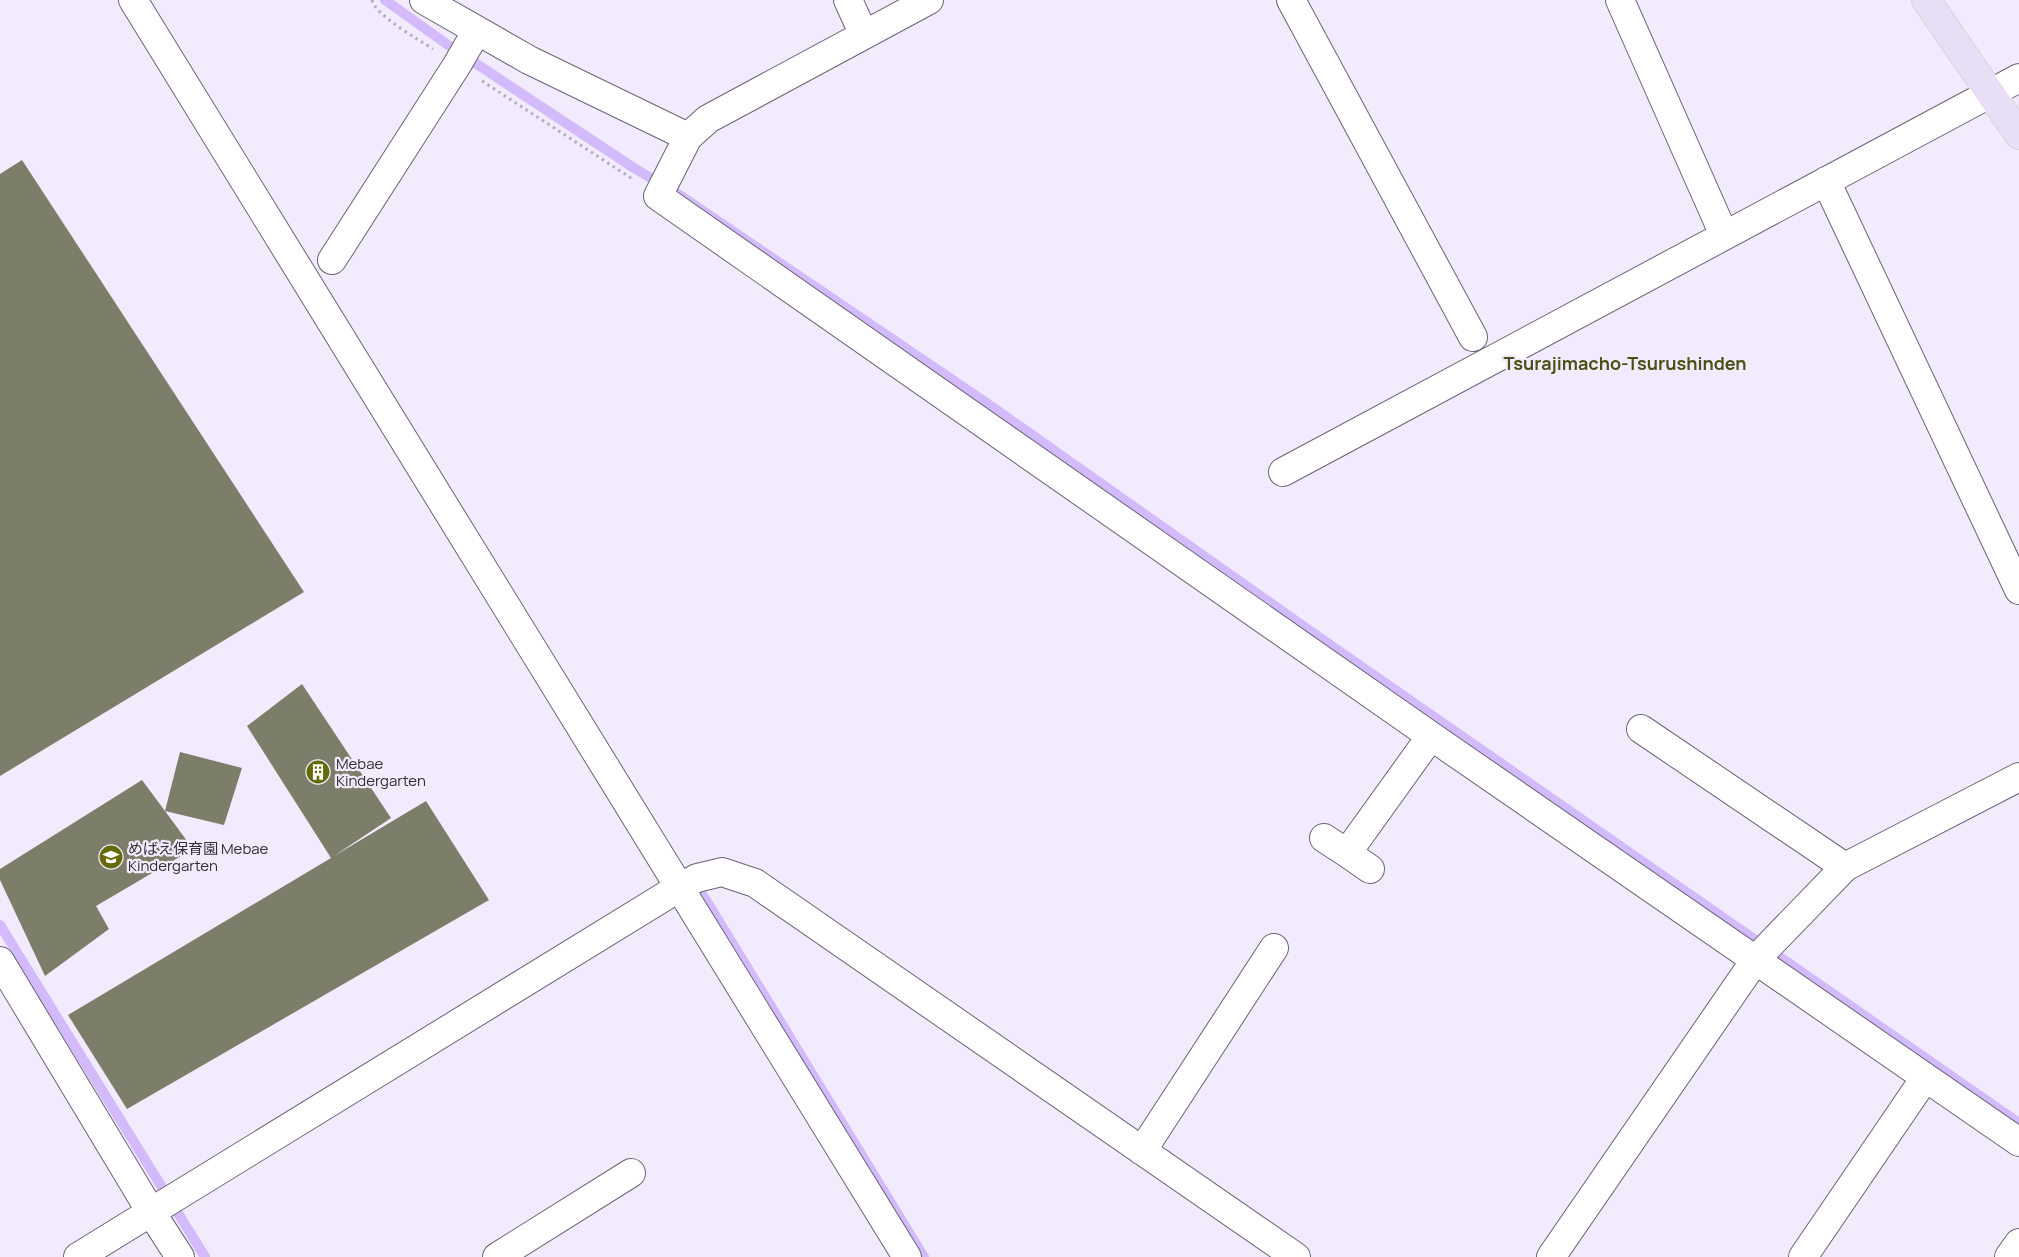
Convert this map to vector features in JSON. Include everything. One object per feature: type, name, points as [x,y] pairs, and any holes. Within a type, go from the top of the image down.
[{"type":"main road","points":[[1926,0],[2019,135]]},
{"type":"street","points":[[133,0],[687,883],[907,1257]]},
{"type":"street","points":[[424,0],[465,52],[529,60],[688,137]]},
{"type":"street","points":[[848,0],[864,35]]},
{"type":"street","points":[[929,0],[708,119],[688,137],[662,188],[1431,736],[1764,951],[1925,1078],[2019,1142]]},
{"type":"street","points":[[1291,0],[1472,337]]},
{"type":"street","points":[[1620,0],[1724,235]]},
{"type":"street","points":[[332,260],[465,52]]},
{"type":"street","points":[[1283,472],[2019,78]]},
{"type":"street","points":[[1826,181],[2019,590]]},
{"type":"street","points":[[1640,729],[1846,867]]},
{"type":"street","points":[[1347,853],[1431,736]]},
{"type":"street","points":[[1550,1257],[1764,951],[1846,867],[2019,777]]},
{"type":"street","points":[[1324,838],[1370,869]]},
{"type":"street","points":[[78,1257],[687,883],[722,872],[755,883],[1296,1257]]},
{"type":"street","points":[[1142,1151],[1274,948]]},
{"type":"street","points":[[0,961],[165,1204],[180,1257]]},
{"type":"street","points":[[1803,1257],[1925,1078]]},
{"type":"street","points":[[497,1257],[631,1173]]},
{"type":"street","points":[[2009,1257],[2019,1243]]},
{"type":"path","points":[[372,0],[372,3],[383,15],[465,52],[662,188]]},
{"type":"building","points":[[22,160],[304,592],[0,776],[0,174]]},
{"type":"building","points":[[302,684],[391,818],[334,856],[426,801],[489,900],[127,1109],[68,1015],[331,858],[247,726]]},
{"type":"building","points":[[180,752],[242,768],[224,825],[165,811]]},
{"type":"building","points":[[142,780],[193,849],[96,906],[109,929],[45,976],[0,880],[0,869]]},
{"type":"waterway","points":[[385,0],[448,45],[634,168],[663,185]]},
{"type":"waterway","points":[[675,192],[988,404],[1306,628],[2019,1123]]},
{"type":"waterway","points":[[692,881],[706,900],[924,1257]]},
{"type":"waterway","points":[[0,925],[205,1257]]},
{"type":"place","name":"Mebae Kindergarten","points":[[318,772]]},
{"type":"place","name":"めばえ保育園 Mebae Kindergarten","points":[[111,857]]},
{"type":"district","name":"Tsurajimacho-Tsurushinden","points":[[1625,363]]}]
